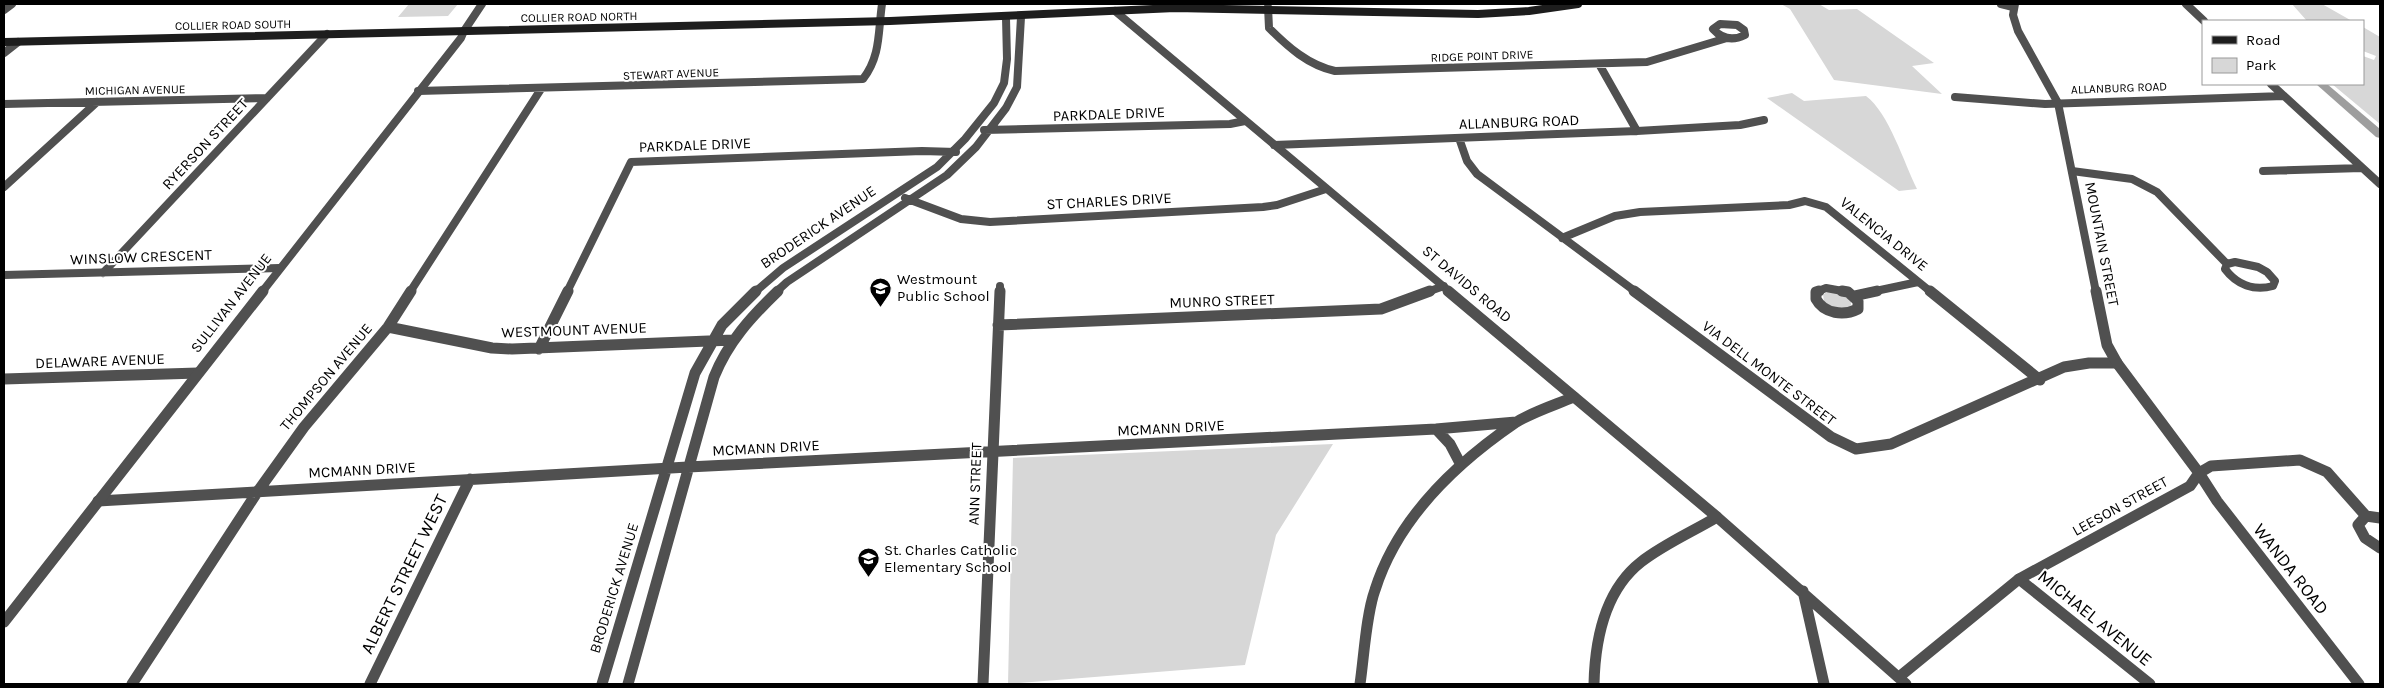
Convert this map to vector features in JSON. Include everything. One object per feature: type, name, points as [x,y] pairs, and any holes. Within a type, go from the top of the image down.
[{"type":"main road","name":"ST DAVIDS ROAD","points":[[1108,4],[1115,11]]},
{"type":"main road","name":"COLLIER ROAD NORTH","points":[[464,31],[1006,18],[1180,8],[1362,7],[1493,14],[1536,11],[1578,4]]},
{"type":"main road","name":"COLLIER ROAD SOUTH","points":[[4,42],[464,31]]},
{"type":"street","points":[[4,10],[12,4]]},
{"type":"street","name":"SULLIVAN AVENUE","points":[[4,622],[279,268],[461,38],[482,4]]},
{"type":"street","name":"STEWART AVENUE","points":[[418,91],[863,79],[871,70],[881,26],[879,14],[882,4]]},
{"type":"street","points":[[2001,4],[2014,5]]},
{"type":"street","points":[[2186,4],[2203,20]]},
{"type":"street","name":"MOUNTAIN STREET","points":[[2014,5],[2018,31],[2058,103],[2107,345],[2117,363],[2199,473]]},
{"type":"street","name":"RIDGE POINT DRIVE","points":[[1268,8],[1269,28],[1281,40],[1322,69],[1335,71],[1651,61],[1727,38]]},
{"type":"street","name":"ST DAVIDS ROAD","points":[[1115,11],[1717,517],[1803,591],[1902,681]]},
{"type":"street","name":"BRODERICK AVENUE","points":[[628,684],[688,467],[720,362],[733,340],[756,312],[787,282],[908,199],[947,175],[969,154],[988,131],[1016,88],[1021,17]]},
{"type":"street","name":"BRODERICK AVENUE","points":[[602,684],[695,373],[712,340],[736,310],[782,268],[937,167],[954,152],[997,96],[1004,82],[1006,18]]},
{"type":"street","name":"RYERSON STREET","points":[[103,273],[327,34]]},
{"type":"street","points":[[4,54],[18,42]]},
{"type":"street","points":[[1600,64],[1637,131]]},
{"type":"street","points":[[2272,85],[2380,184]]},
{"type":"street","name":"THOMPSON AVENUE","points":[[132,684],[258,491],[304,427],[388,327],[541,89]]},
{"type":"street","name":"ALLANBURG ROAD","points":[[1955,97],[2045,104],[2284,96]]},
{"type":"street","name":"MICHIGAN AVENUE","points":[[4,104],[267,98]]},
{"type":"street","points":[[4,187],[97,102]]},
{"type":"street","name":"ALLANBURG ROAD","points":[[1274,145],[1637,131],[1740,125],[1764,120]]},
{"type":"street","name":"PARKDALE DRIVE","points":[[972,129],[988,131],[1211,124],[1246,121]]},
{"type":"street","name":"VIA DELL MONTE STREET","points":[[1459,138],[1467,161],[1477,174],[1831,437],[1856,449],[1891,444],[2040,380],[2064,367],[2089,363],[2117,363]]},
{"type":"street","name":"PARKDALE DRIVE","points":[[539,349],[631,162],[954,152],[969,154]]},
{"type":"street","points":[[2263,171],[2362,168]]},
{"type":"street","points":[[2072,171],[2132,179],[2157,192],[2227,264]]},
{"type":"street","name":"ST CHARLES DRIVE","points":[[896,194],[961,219],[990,222],[1263,207],[1278,205],[1326,189]]},
{"type":"street","name":"VALENCIA DRIVE","points":[[1562,238],[1615,216],[1640,212],[1788,204],[1798,201],[1816,202],[1833,210],[1844,222],[2040,380]]},
{"type":"street","points":[[2235,262],[2260,268],[2270,274],[2275,281],[2273,286],[2265,289],[2240,283],[2229,276],[2225,270],[2227,264],[2235,262]]},
{"type":"street","name":"WINSLOW CRESCENT","points":[[4,276],[279,268]]},
{"type":"street","points":[[1854,296],[1918,282]]},
{"type":"street","name":"ANN STREET","points":[[983,684],[1000,286]]},
{"type":"street","name":"MUNRO STREET","points":[[998,324],[1381,309],[1444,286]]},
{"type":"street","name":"WESTMOUNT AVENUE","points":[[388,327],[492,348],[539,349],[733,340]]},
{"type":"street","name":"DELAWARE AVENUE","points":[[4,379],[198,373]]},
{"type":"street","points":[[1360,684],[1374,591],[1392,548],[1411,518],[1461,465],[1516,422],[1574,396]]},
{"type":"street","name":"MCMANN DRIVE","points":[[98,500],[667,468],[1436,430],[1516,422]]},
{"type":"street","points":[[1436,430],[1450,444],[1461,465]]},
{"type":"street","name":"LEESON STREET","points":[[1902,681],[2019,579],[2190,486],[2199,473],[2211,466],[2300,460],[2326,472],[2366,516]]},
{"type":"street","name":"WANDA ROAD","points":[[2199,473],[2216,501],[2359,684]]},
{"type":"street","name":"ALBERT STREET WEST","points":[[370,684],[470,479]]},
{"type":"street","points":[[2380,518],[2366,516],[2358,525],[2364,538],[2380,548]]},
{"type":"street","points":[[1594,684],[1594,668],[1601,621],[1613,598],[1633,570],[1656,553],[1717,517]]},
{"type":"street","name":"MICHAEL AVENUE","points":[[2019,579],[2150,684]]},
{"type":"street","points":[[1803,591],[1824,684]]},
{"type":"green space","points":[[409,4],[458,4],[448,16],[398,17]]},
{"type":"green space","points":[[1781,4],[1819,4],[1829,10],[1857,9],[1934,63],[1912,66],[1942,94],[1834,80],[1790,9]]},
{"type":"green space","points":[[2292,4],[2322,4],[2350,20],[2306,20]]},
{"type":"green space","points":[[2364,28],[2380,37],[2380,124],[2333,85],[2364,85],[2364,56],[2374,60],[2376,56],[2364,51]]},
{"type":"green space","points":[[1792,93],[1804,101],[1866,96],[1882,114],[1889,126],[1917,189],[1899,191],[1767,98]]},
{"type":"green space","points":[[1828,292],[1842,294],[1851,301],[1851,305],[1848,308],[1836,309],[1824,302],[1823,294]]},
{"type":"green space","points":[[1333,444],[1276,535],[1245,665],[1008,684],[1013,458]]},
{"type":"waterway","points":[[2322,85],[2380,135]]},
{"type":"place","name":"Westmount Public School","points":[[881,307]]},
{"type":"place","name":"St. Charles Catholic Elementary School","points":[[868,578]]}]
